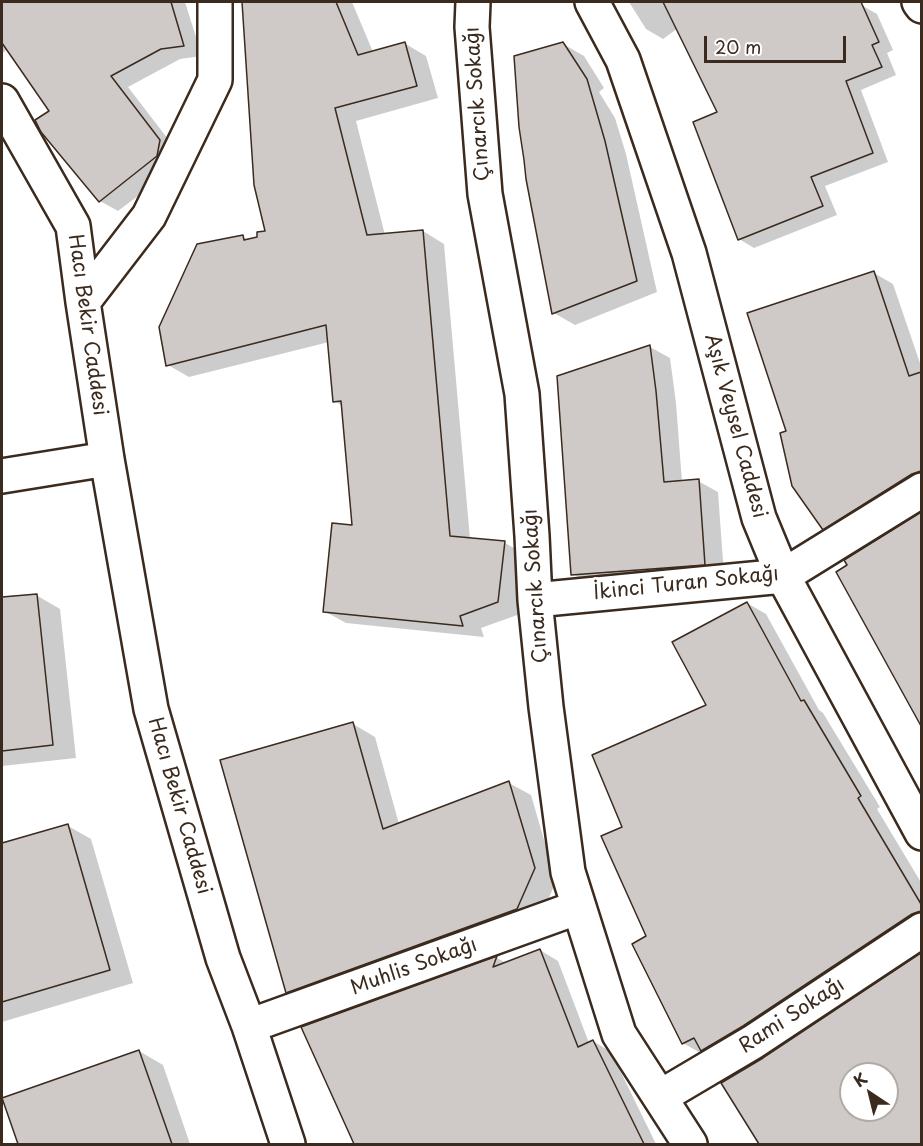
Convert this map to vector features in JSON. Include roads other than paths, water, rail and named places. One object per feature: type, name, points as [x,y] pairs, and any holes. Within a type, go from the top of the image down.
[{"type":"street","points":[[83,302],[149,216],[215,80],[215,2]]},
{"type":"street","name":"Çınarcık Sokağı","points":[[473,2],[472,27],[485,194],[522,394],[535,600],[546,707],[568,872],[619,1034],[689,1144]]},
{"type":"street","name":"Aşık Veysel Caddesi","points":[[592,2],[623,60],[689,253],[759,518],[783,576],[919,824]]},
{"type":"street","points":[[919,2],[921,6]]},
{"type":"street","name":"Hacı Bekir Caddesi","points":[[2,101],[73,226],[107,459],[151,709],[223,958],[249,1026],[288,1144]]},
{"type":"street","points":[[2,476],[107,459]]},
{"type":"street","name":"İkinci Turan Sokağı","points":[[535,600],[783,576],[921,490]]},
{"type":"street","name":"Muhlis Sokağı","points":[[249,1026],[579,907]]},
{"type":"street","name":"Rami Sokağı","points":[[660,1097],[753,1042],[921,930]]}]
